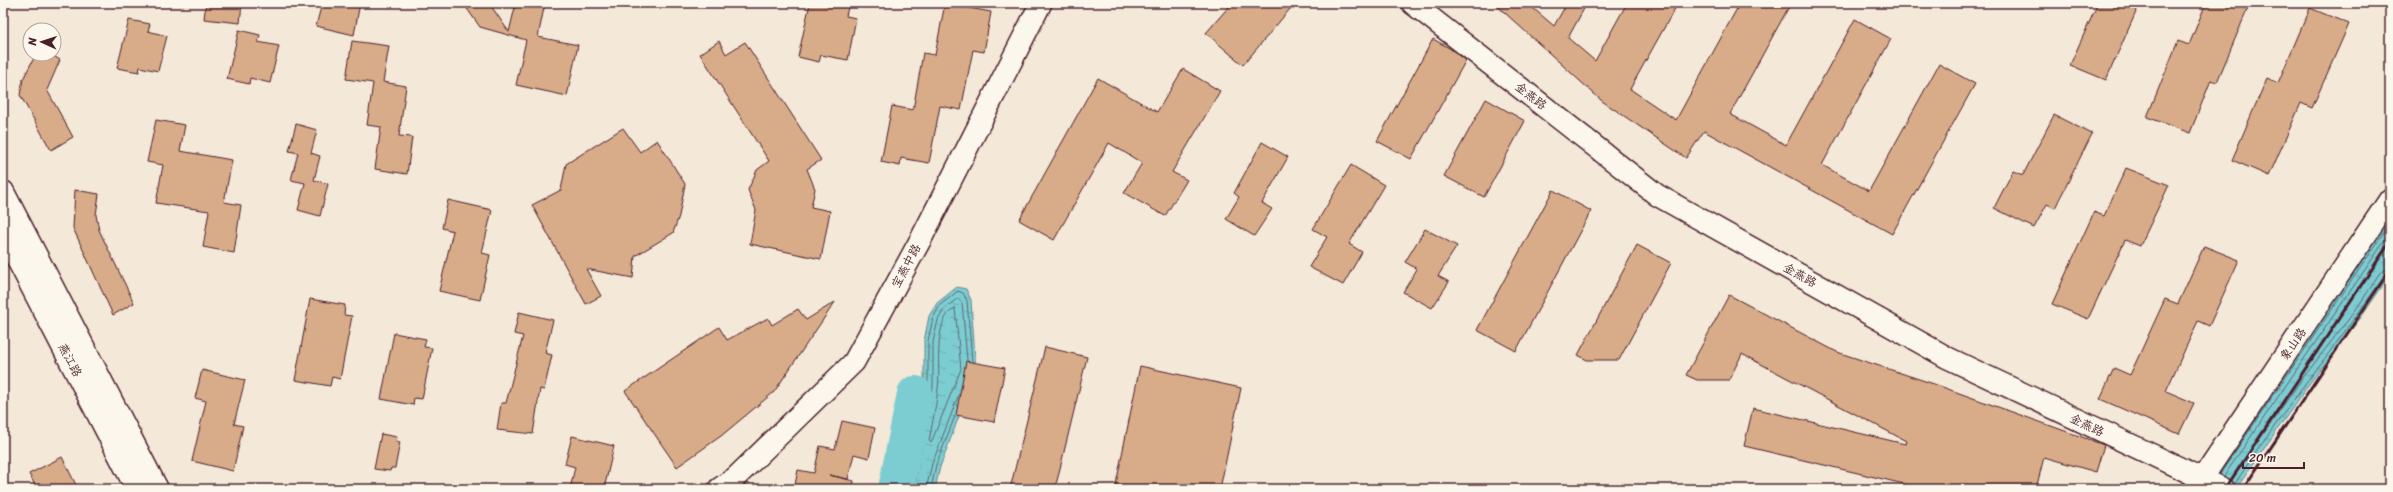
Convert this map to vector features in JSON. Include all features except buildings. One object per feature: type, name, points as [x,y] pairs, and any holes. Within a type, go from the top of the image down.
[{"type":"main road","points":[[3,192],[157,489]]},
{"type":"main road","name":"燕江路","points":[[3,231],[137,489]]},
{"type":"street","name":"宝燕中路","points":[[719,489],[735,478],[854,362],[922,236],[1041,3]]},
{"type":"street","name":"金燕路","points":[[1412,3],[1657,195],[1948,358],[2198,484],[2224,489]]},
{"type":"street","name":"象山路","points":[[2198,484],[2390,199]]},
{"type":"water","points":[[2390,217],[2390,275],[2362,316],[2309,384],[2236,489],[2205,489]]},
{"type":"water","points":[[957,287],[966,289],[971,300],[976,371],[940,467],[935,489],[905,489],[924,387],[924,341],[929,316],[937,303]]},
{"type":"waterway","points":[[896,489],[915,394]]},
{"type":"railway","points":[[2225,489],[2390,242]]},
{"type":"railway","points":[[2243,489],[2390,270]]}]
